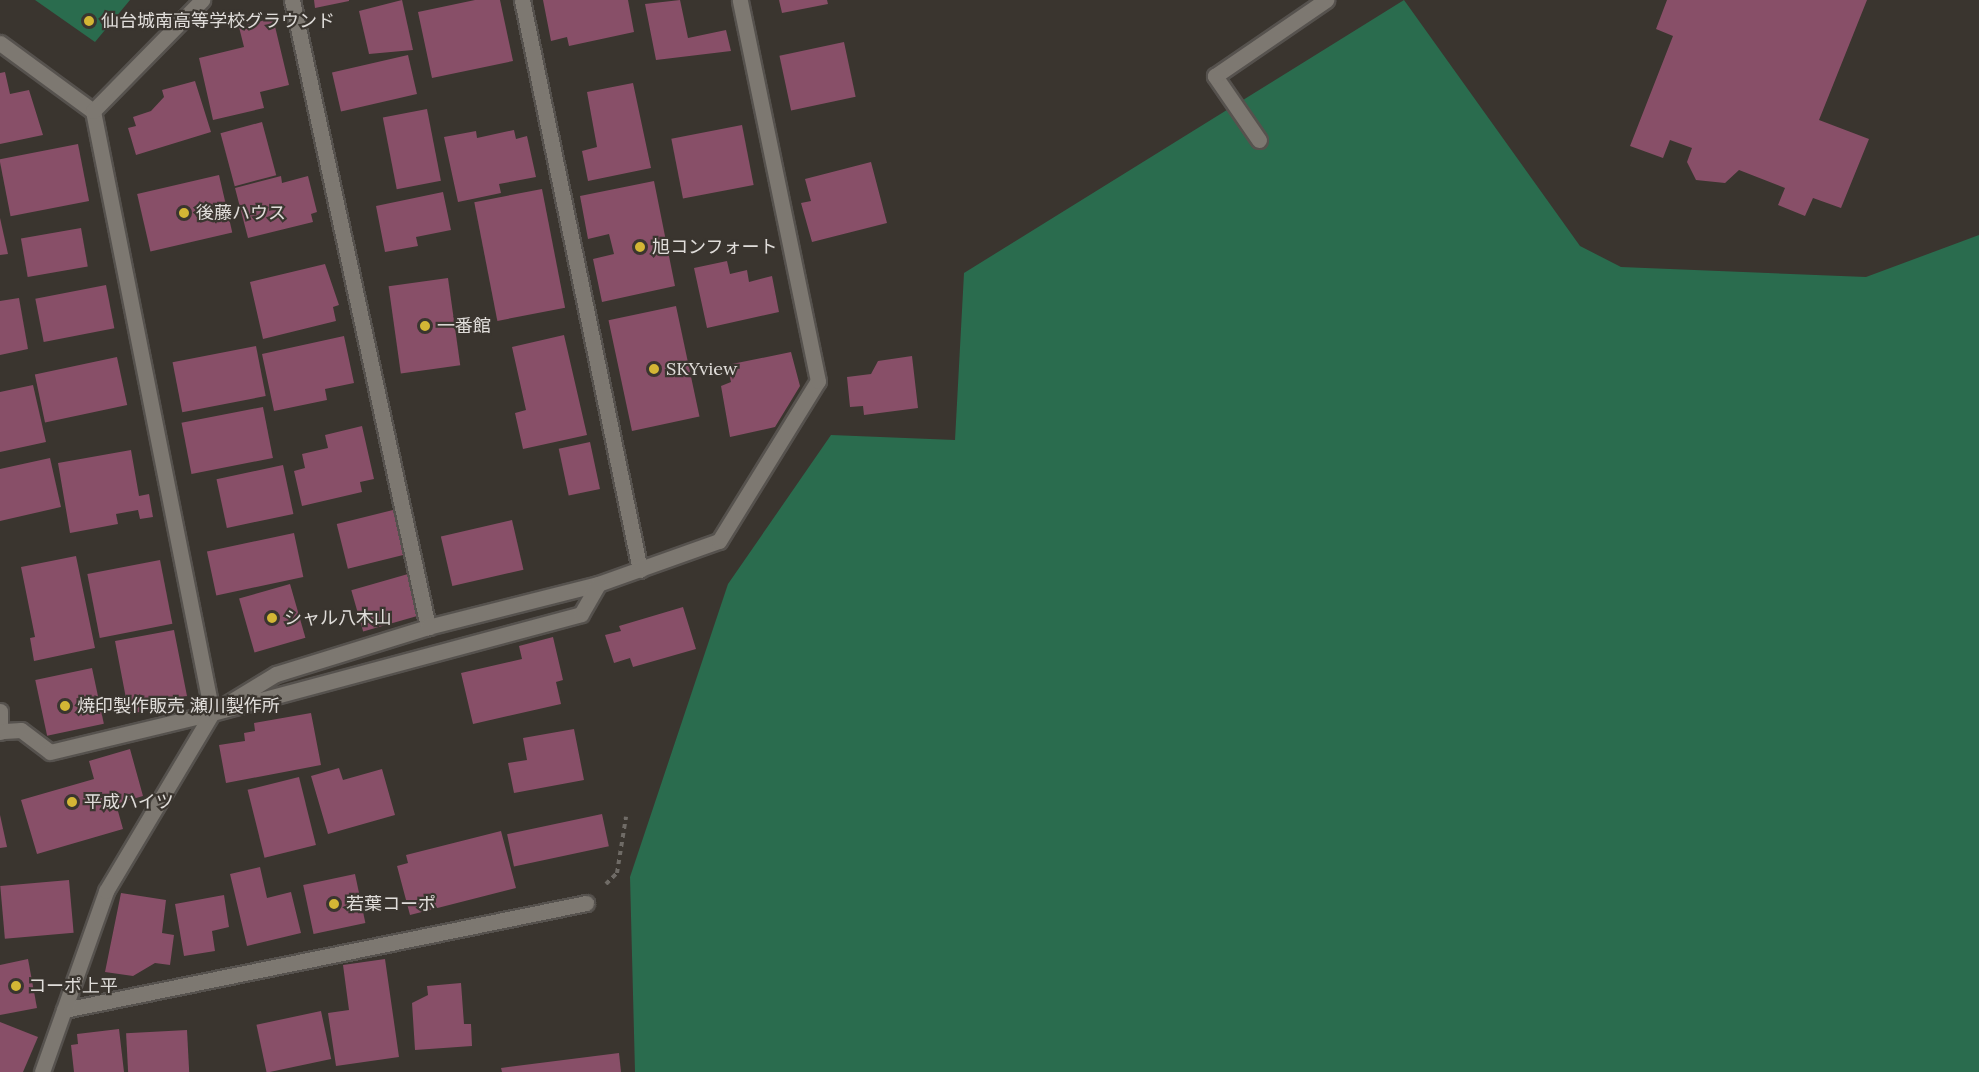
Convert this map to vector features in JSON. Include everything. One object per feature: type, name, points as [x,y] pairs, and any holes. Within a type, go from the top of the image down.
[{"type":"street","points":[[93,111],[202,0]]},
{"type":"street","points":[[292,0],[428,627]]},
{"type":"street","points":[[522,0],[640,570]]},
{"type":"street","points":[[42,1072],[106,891],[212,713],[276,674],[428,627],[598,584],[719,541],[818,381],[740,0]]},
{"type":"street","points":[[1259,140],[1215,76],[1326,0]]},
{"type":"street","points":[[0,43],[93,111],[212,713]]},
{"type":"street","points":[[0,711],[2,731],[21,730],[50,752],[212,713],[581,614],[598,584]]},
{"type":"street","points":[[64,1010],[586,903]]},
{"type":"path","points":[[586,903],[616,873],[626,817]]},
{"type":"green space","name":"仙台城南高等学校グラウンド","points":[[35,0],[130,0],[95,42]]},
{"type":"green space","points":[[1404,0],[1580,246],[1621,267],[1866,277],[1979,235],[1979,1072],[635,1072],[630,877],[728,584],[831,435],[955,440],[964,273]]},
{"type":"building","points":[[314,0],[349,0],[349,1],[315,8]]},
{"type":"building","points":[[402,0],[413,50],[369,54],[359,11]]},
{"type":"building","points":[[475,0],[500,0],[513,61],[432,78],[418,12]]},
{"type":"building","points":[[543,0],[628,0],[634,32],[569,46],[567,37],[551,41]]},
{"type":"building","points":[[680,0],[688,38],[726,30],[731,51],[656,60],[645,4]]},
{"type":"building","points":[[779,0],[827,0],[828,4],[782,13]]},
{"type":"building","points":[[1667,0],[1867,0],[1819,120],[1869,139],[1841,208],[1813,198],[1805,216],[1778,205],[1785,188],[1739,170],[1725,183],[1696,180],[1687,162],[1692,148],[1670,140],[1663,158],[1630,146],[1673,36],[1656,29]]},
{"type":"building","points":[[273,18],[289,85],[260,92],[264,108],[213,120],[199,58],[244,47],[239,27]]},
{"type":"building","points":[[844,42],[856,97],[791,110],[779,56]]},
{"type":"building","points":[[408,55],[417,94],[341,112],[332,73]]},
{"type":"building","points":[[5,72],[10,94],[29,90],[43,135],[0,144],[0,73]]},
{"type":"building","points":[[195,81],[211,132],[136,155],[128,128],[136,126],[133,117],[151,111],[164,97],[162,90]]},
{"type":"building","points":[[633,83],[651,168],[588,181],[582,151],[597,147],[587,92]]},
{"type":"building","points":[[427,109],[441,181],[397,189],[383,118]]},
{"type":"building","points":[[262,122],[276,175],[235,186],[220,133]]},
{"type":"building","points":[[742,125],[754,185],[683,199],[671,139]]},
{"type":"building","points":[[514,130],[516,139],[527,136],[536,177],[499,184],[501,193],[458,202],[444,137],[476,131],[477,138]]},
{"type":"building","points":[[78,144],[89,201],[11,216],[0,159]]},
{"type":"building","points":[[871,162],[887,223],[812,242],[801,203],[811,201],[805,179]]},
{"type":"building","name":"後藤ハウス","points":[[219,175],[232,232],[150,251],[137,194]]},
{"type":"building","points":[[281,176],[282,183],[308,176],[317,212],[311,214],[313,222],[248,238],[235,188]]},
{"type":"building","name":"旭コンフォート","points":[[654,181],[675,286],[602,302],[593,259],[614,254],[609,234],[588,239],[580,196]]},
{"type":"building","points":[[542,189],[565,308],[497,321],[474,202]]},
{"type":"building","points":[[443,192],[451,230],[416,237],[418,246],[385,252],[376,206]]},
{"type":"building","points":[[0,218],[8,254],[0,255]]},
{"type":"building","points":[[81,228],[88,266],[28,277],[21,239]]},
{"type":"building","points":[[727,261],[730,274],[747,270],[749,282],[772,276],[779,312],[707,328],[694,268]]},
{"type":"building","points":[[325,264],[339,305],[333,307],[336,321],[263,339],[250,282]]},
{"type":"building","name":"一番館","points":[[448,278],[460,365],[401,373],[389,286]]},
{"type":"building","points":[[106,285],[114,328],[44,342],[35,299]]},
{"type":"building","points":[[19,298],[28,349],[0,355],[0,301]]},
{"type":"building","name":"SKYview","points":[[676,306],[699,417],[632,431],[609,320]]},
{"type":"building","points":[[564,335],[587,435],[523,449],[515,413],[526,410],[512,347]]},
{"type":"building","points":[[344,336],[354,383],[325,389],[327,400],[274,411],[262,354]]},
{"type":"building","points":[[256,346],[266,396],[182,412],[173,362]]},
{"type":"building","points":[[791,352],[800,386],[775,427],[730,437],[721,386],[731,382],[727,365]]},
{"type":"building","points":[[912,356],[918,408],[864,415],[863,406],[850,407],[847,377],[871,374],[878,361]]},
{"type":"building","points":[[117,357],[127,405],[45,422],[35,374]]},
{"type":"building","points":[[33,385],[46,442],[0,452],[0,392]]},
{"type":"building","points":[[263,407],[273,458],[191,474],[182,423]]},
{"type":"building","points":[[362,426],[374,479],[360,482],[362,492],[302,506],[294,471],[305,468],[302,454],[328,448],[325,435]]},
{"type":"building","points":[[590,442],[600,489],[569,496],[559,449]]},
{"type":"building","points":[[131,450],[139,496],[149,494],[153,517],[140,519],[138,510],[116,514],[118,524],[70,533],[58,463]]},
{"type":"building","points":[[50,458],[61,507],[0,521],[0,469]]},
{"type":"building","points":[[283,465],[293,514],[227,528],[216,479]]},
{"type":"building","points":[[393,510],[404,555],[348,569],[337,524]]},
{"type":"building","points":[[512,520],[523,570],[452,586],[441,536]]},
{"type":"building","points":[[294,533],[303,577],[216,596],[207,552]]},
{"type":"building","points":[[76,556],[95,648],[34,661],[30,638],[35,637],[21,567]]},
{"type":"building","points":[[160,560],[172,624],[100,638],[87,574]]},
{"type":"building","points":[[408,574],[420,615],[363,632],[351,590]]},
{"type":"building","name":"シャル八木山","points":[[290,584],[305,638],[254,652],[239,599]]},
{"type":"building","points":[[683,607],[696,649],[633,667],[630,658],[614,663],[605,635],[621,631],[619,626]]},
{"type":"building","points":[[174,630],[187,696],[169,700],[170,706],[129,714],[115,641]]},
{"type":"building","points":[[553,637],[563,680],[556,682],[561,704],[473,724],[461,673],[522,659],[519,646]]},
{"type":"building","points":[[92,668],[104,724],[47,736],[35,680]]},
{"type":"building","points":[[311,713],[321,765],[226,783],[219,745],[245,741],[244,733],[255,731],[254,723]]},
{"type":"building","points":[[574,729],[584,780],[514,793],[508,763],[527,760],[523,738]]},
{"type":"building","name":"平成ハイツ","points":[[130,749],[143,796],[116,804],[123,829],[37,854],[21,800],[94,779],[89,761]]},
{"type":"building","points":[[339,768],[343,780],[382,769],[395,815],[328,834],[311,776]]},
{"type":"building","points":[[299,777],[316,845],[265,858],[248,790]]},
{"type":"building","points":[[602,814],[609,846],[514,866],[507,834]]},
{"type":"building","points":[[0,815],[7,847],[0,848]]},
{"type":"building","points":[[501,831],[516,888],[410,915],[397,866],[408,863],[406,855]]},
{"type":"building","points":[[260,867],[267,898],[291,892],[301,933],[247,946],[230,874]]},
{"type":"building","name":"若葉コーポ","points":[[355,874],[365,923],[314,934],[303,885]]},
{"type":"building","points":[[69,880],[74,933],[5,939],[0,886]]},
{"type":"building","points":[[121,893],[166,900],[162,933],[174,935],[170,965],[155,963],[133,976],[105,972]]},
{"type":"building","points":[[224,895],[229,927],[212,931],[215,951],[184,956],[175,904]]},
{"type":"building","name":"コーポ上平","points":[[28,959],[37,1008],[0,1015],[0,965]]},
{"type":"building","points":[[385,959],[399,1057],[336,1066],[328,1013],[349,1010],[343,965]]},
{"type":"building","points":[[461,983],[464,1024],[471,1024],[472,1046],[415,1050],[412,1003],[428,995],[427,986]]},
{"type":"building","points":[[321,1011],[331,1059],[266,1072],[256,1025]]},
{"type":"building","points":[[0,1022],[38,1037],[23,1072],[0,1072]]},
{"type":"building","points":[[119,1029],[124,1072],[74,1072],[71,1045],[78,1044],[77,1034]]},
{"type":"building","points":[[187,1030],[189,1072],[128,1072],[126,1033]]},
{"type":"building","points":[[619,1053],[621,1072],[502,1072],[501,1068]]},
{"type":"place","name":"仙台城南高等学校グラウンド","points":[[89,21]]},
{"type":"place","name":"後藤ハウス","points":[[184,213]]},
{"type":"place","name":"旭コンフォート","points":[[640,247]]},
{"type":"place","name":"一番館","points":[[425,326]]},
{"type":"place","name":"SKYview","points":[[654,369]]},
{"type":"place","name":"シャル八木山","points":[[272,618]]},
{"type":"place","name":"焼印製作販売 瀬川製作所","points":[[65,706]]},
{"type":"place","name":"平成ハイツ","points":[[72,802]]},
{"type":"place","name":"若葉コーポ","points":[[334,904]]},
{"type":"place","name":"コーポ上平","points":[[16,986]]}]
